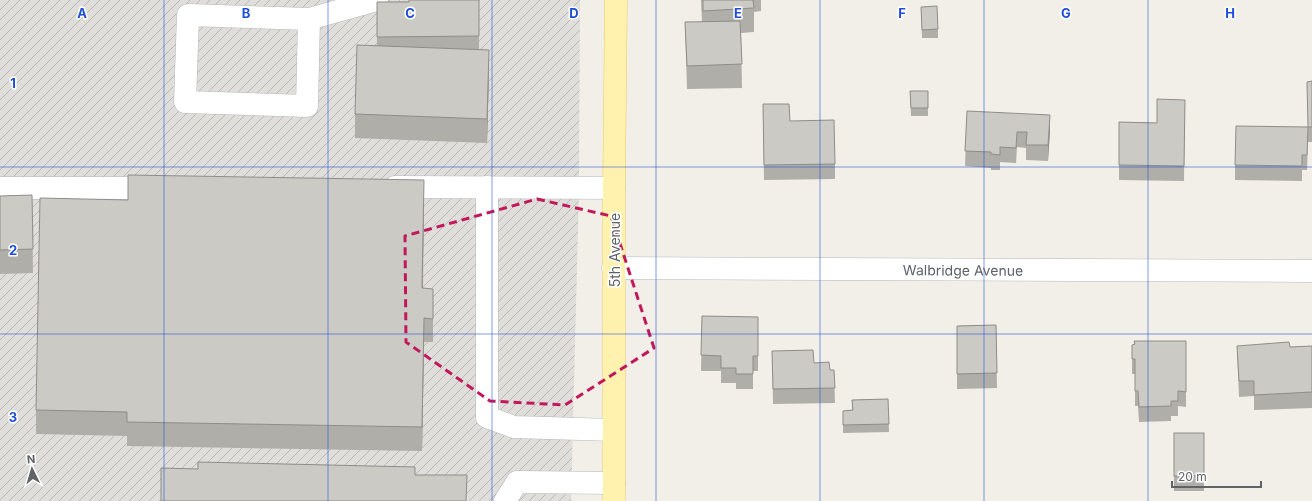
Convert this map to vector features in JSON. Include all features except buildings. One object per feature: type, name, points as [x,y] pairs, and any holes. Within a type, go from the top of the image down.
[{"type":"main road","name":"5th Avenue","points":[[614,492],[613,430],[616,0]]},
{"type":"street","points":[[309,19],[307,106],[185,102],[188,15],[309,19],[378,0]]},
{"type":"street","points":[[375,187],[614,188]]},
{"type":"street","points":[[487,187],[487,417],[514,427],[613,430]]},
{"type":"street","points":[[0,188],[176,188]]},
{"type":"street","name":"Walbridge Avenue","points":[[614,268],[1312,271]]},
{"type":"street","points":[[505,501],[517,482],[614,492]]},
{"type":"highlighted area","points":[[537,199],[611,216],[654,348],[565,405],[490,401],[406,342],[405,236]]},
{"type":"shaded area","points":[[0,0],[580,0],[579,190],[571,501],[0,501]]}]
